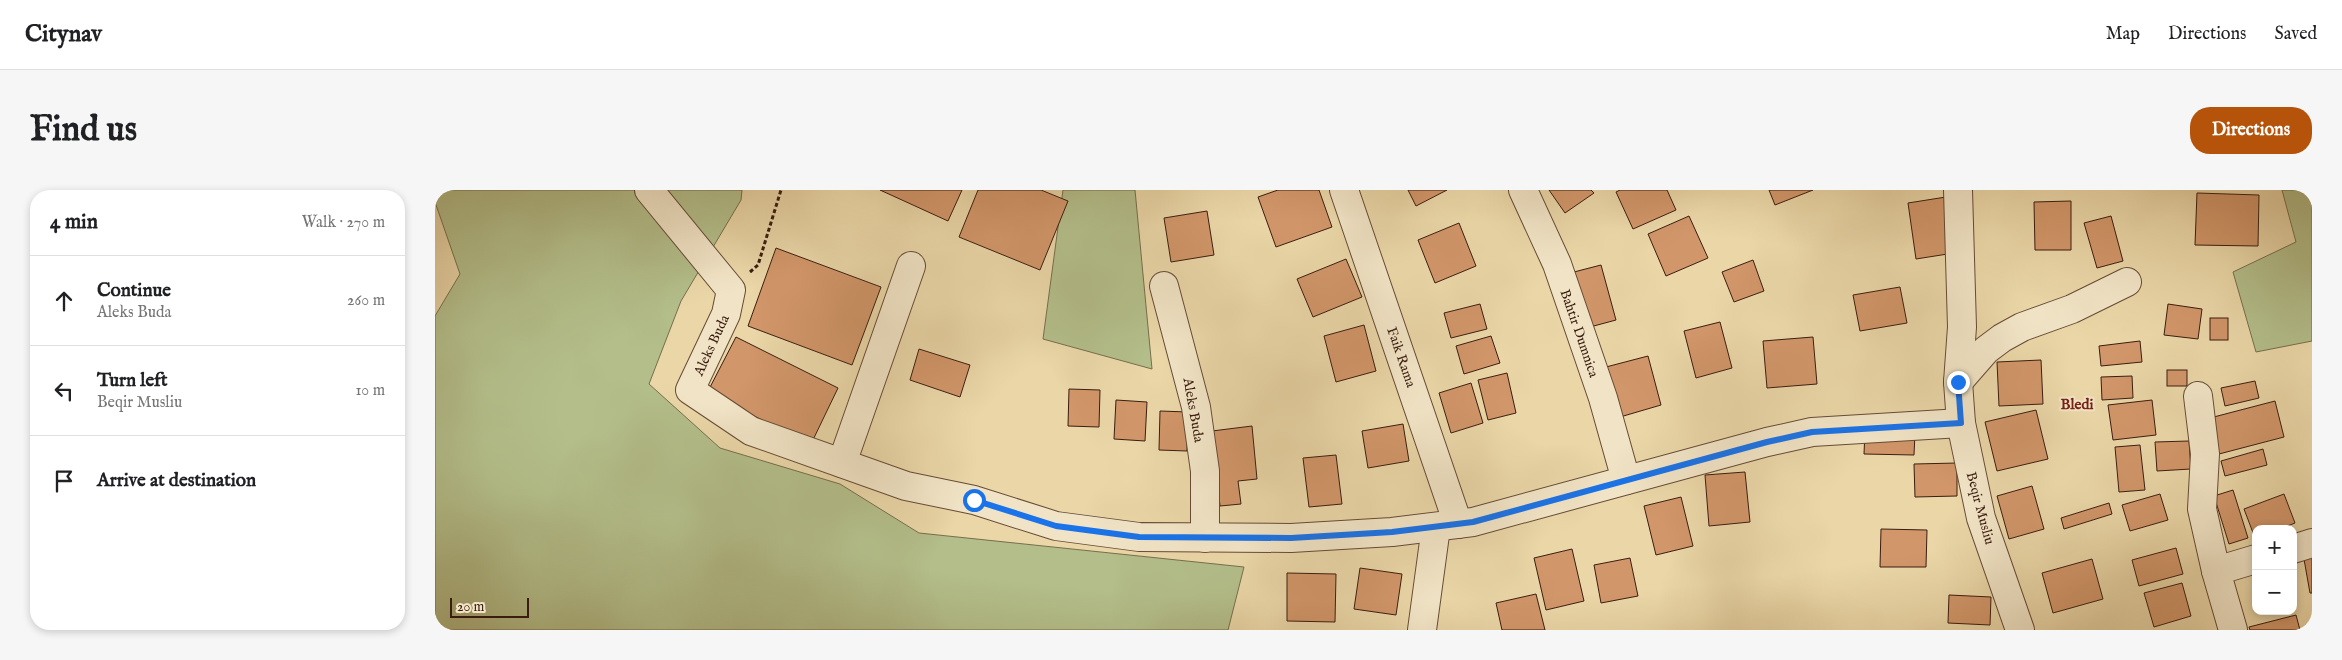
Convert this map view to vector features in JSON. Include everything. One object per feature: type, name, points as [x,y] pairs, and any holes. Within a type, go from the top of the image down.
[{"type":"street","points":[[649,190],[731,290]]},
{"type":"street","name":"Faik Rama","points":[[1344,190],[1447,526]]},
{"type":"street","name":"Bahtir Dumnica","points":[[1523,190],[1557,264],[1603,398],[1626,480]]},
{"type":"street","name":"Beqir Musliu","points":[[1958,190],[1963,327],[1958,382],[1961,423],[1981,518],[2020,630]]},
{"type":"street","points":[[842,463],[911,266]]},
{"type":"street","points":[[1958,382],[1986,350],[2002,338],[2022,327],[2073,310],[2127,282]]},
{"type":"street","name":"Aleks Buda","points":[[1164,286],[1196,407],[1205,471],[1205,538]]},
{"type":"street","name":"Aleks Buda","points":[[731,290],[726,314],[690,390],[751,431],[906,486],[974,500],[1056,526],[1139,537],[1291,538],[1392,532],[1447,526],[1473,522],[1767,442],[1812,432],[1961,423]]},
{"type":"street","points":[[2198,396],[2205,454],[2202,509],[2216,571],[2233,630]]},
{"type":"street","points":[[1422,630],[1447,526]]},
{"type":"street","points":[[2297,548],[2312,543]]},
{"type":"street","points":[[2216,571],[2252,561]]},
{"type":"path","points":[[731,290],[758,265],[781,190]]},
{"type":"green space","points":[[435,190],[742,190],[741,200],[681,301],[649,384],[720,448],[840,484],[919,533],[1244,567],[1228,630],[435,630],[435,316],[460,274],[435,202]]},
{"type":"green space","points":[[1063,190],[1135,190],[1152,369],[1043,339]]},
{"type":"green space","points":[[2282,190],[2312,190],[2312,341],[2256,352],[2233,272],[2296,242]]},
{"type":"building","points":[[880,190],[962,190],[948,221]]},
{"type":"building","points":[[978,190],[1041,190],[1068,201],[1040,270],[959,237]]},
{"type":"building","points":[[1278,190],[1319,190],[1332,227],[1276,247],[1258,197]]},
{"type":"building","points":[[1408,190],[1447,190],[1416,206]]},
{"type":"building","points":[[1549,190],[1591,190],[1594,193],[1565,213]]},
{"type":"building","points":[[1620,190],[1667,190],[1676,210],[1633,229],[1616,192]]},
{"type":"building","points":[[1769,190],[1813,190],[1775,205]]},
{"type":"building","points":[[2197,193],[2259,195],[2258,246],[2195,245]]},
{"type":"building","points":[[1946,197],[1954,253],[1916,259],[1908,203]]},
{"type":"building","points":[[2071,201],[2071,250],[2035,250],[2034,202]]},
{"type":"building","points":[[1207,211],[1214,255],[1171,262],[1164,218]]},
{"type":"building","points":[[1689,216],[1708,258],[1666,276],[1648,234]]},
{"type":"building","points":[[2111,216],[2123,261],[2097,268],[2084,223]]},
{"type":"building","points":[[1459,223],[1476,266],[1435,283],[1418,240]]},
{"type":"building","points":[[776,248],[881,287],[852,365],[748,326]]},
{"type":"building","points":[[1346,259],[1362,297],[1313,317],[1297,279]]},
{"type":"building","points":[[1753,260],[1764,291],[1734,302],[1722,272]]},
{"type":"building","points":[[1601,265],[1616,320],[1590,327],[1574,272]]},
{"type":"building","points":[[1900,287],[1907,323],[1860,331],[1853,295]]},
{"type":"building","points":[[1480,304],[1487,329],[1451,338],[1444,313]]},
{"type":"building","points":[[2168,304],[2202,309],[2198,339],[2164,335]]},
{"type":"building","points":[[2210,318],[2228,318],[2228,340],[2210,340]]},
{"type":"building","points":[[1720,322],[1732,368],[1696,378],[1684,331]]},
{"type":"building","points":[[1364,325],[1376,371],[1336,382],[1324,336]]},
{"type":"building","points":[[1491,336],[1500,363],[1464,374],[1456,346]]},
{"type":"building","points":[[736,337],[838,388],[811,444],[707,393]]},
{"type":"building","points":[[1813,337],[1817,384],[1767,388],[1763,341]]},
{"type":"building","points":[[2140,341],[2142,362],[2101,366],[2099,346]]},
{"type":"building","points":[[919,349],[970,365],[960,397],[910,380]]},
{"type":"building","points":[[1648,356],[1661,405],[1620,417],[1606,367]]},
{"type":"building","points":[[2041,360],[2043,404],[1999,406],[1997,362]]},
{"type":"building","points":[[2167,370],[2187,370],[2187,386],[2167,386]]},
{"type":"building","points":[[1507,373],[1516,413],[1488,420],[1478,380]]},
{"type":"building","points":[[2132,376],[2133,398],[2102,400],[2101,377]]},
{"type":"building","points":[[2255,381],[2259,398],[2225,406],[2221,388]]},
{"type":"building","points":[[1471,383],[1483,423],[1451,433],[1439,393]]},
{"type":"building","points":[[1069,389],[1100,390],[1099,427],[1068,426]]},
{"type":"building","points":[[1116,400],[1147,402],[1145,441],[1114,439]]},
{"type":"building","points":[[2152,400],[2156,435],[2113,440],[2108,405]]},
{"type":"building","points":[[2275,401],[2284,437],[2219,454],[2210,418]]},
{"type":"building","points":[[2036,410],[2048,459],[1997,471],[1985,422]]},
{"type":"building","points":[[1160,411],[1188,412],[1187,451],[1159,450]]},
{"type":"building","points":[[1403,424],[1409,461],[1368,468],[1362,431]]},
{"type":"building","points":[[1252,426],[1257,479],[1238,481],[1241,504],[1220,506],[1212,431]]},
{"type":"building","points":[[1865,431],[1915,433],[1914,455],[1864,454]]},
{"type":"building","points":[[2189,441],[2191,469],[2157,471],[2155,442]]},
{"type":"building","points":[[2140,445],[2145,490],[2119,492],[2115,447]]},
{"type":"building","points":[[2263,449],[2267,465],[2225,476],[2221,461]]},
{"type":"building","points":[[1336,455],[1342,504],[1309,507],[1303,458]]},
{"type":"building","points":[[1957,463],[1957,496],[1915,497],[1914,464]]},
{"type":"building","points":[[1745,472],[1750,522],[1709,526],[1705,475]]},
{"type":"building","points":[[2032,486],[2044,529],[2009,539],[1997,496]]},
{"type":"building","points":[[2233,490],[2248,538],[2229,544],[2214,496]]},
{"type":"building","points":[[2160,494],[2168,520],[2130,531],[2122,505]]},
{"type":"building","points":[[2284,494],[2295,523],[2290,525],[2252,525],[2252,530],[2244,509]]},
{"type":"building","points":[[1681,497],[1693,546],[1656,555],[1644,506]]},
{"type":"building","points":[[2109,503],[2112,514],[2064,529],[2061,518]]},
{"type":"building","points":[[1881,529],[1927,530],[1926,567],[1880,567]]},
{"type":"building","points":[[2312,546],[2312,593],[2310,593],[2302,548]]},
{"type":"building","points":[[2176,548],[2183,574],[2139,586],[2132,560]]},
{"type":"building","points":[[1572,549],[1584,601],[1546,610],[1534,558]]},
{"type":"building","points":[[1630,558],[1638,596],[1601,603],[1594,565]]},
{"type":"building","points":[[2092,559],[2103,599],[2053,613],[2042,573]]},
{"type":"building","points":[[1360,568],[1402,574],[1396,615],[1354,609]]},
{"type":"building","points":[[1287,573],[1336,574],[1335,622],[1287,621]]},
{"type":"building","points":[[2182,583],[2191,616],[2154,627],[2144,593]]},
{"type":"building","points":[[1536,594],[1545,630],[1502,630],[1496,603]]},
{"type":"building","points":[[1949,595],[1991,597],[1990,625],[1948,623]]},
{"type":"building","points":[[2296,615],[2300,630],[2250,630],[2249,627]]},
{"type":"district","name":"Bledi","points":[[2077,404]]},
{"type":"route","points":[[974,500],[1056,526],[1139,537],[1291,538],[1392,532],[1473,522],[1767,442],[1812,432],[1885,426],[1961,423],[1958,382]]}]
